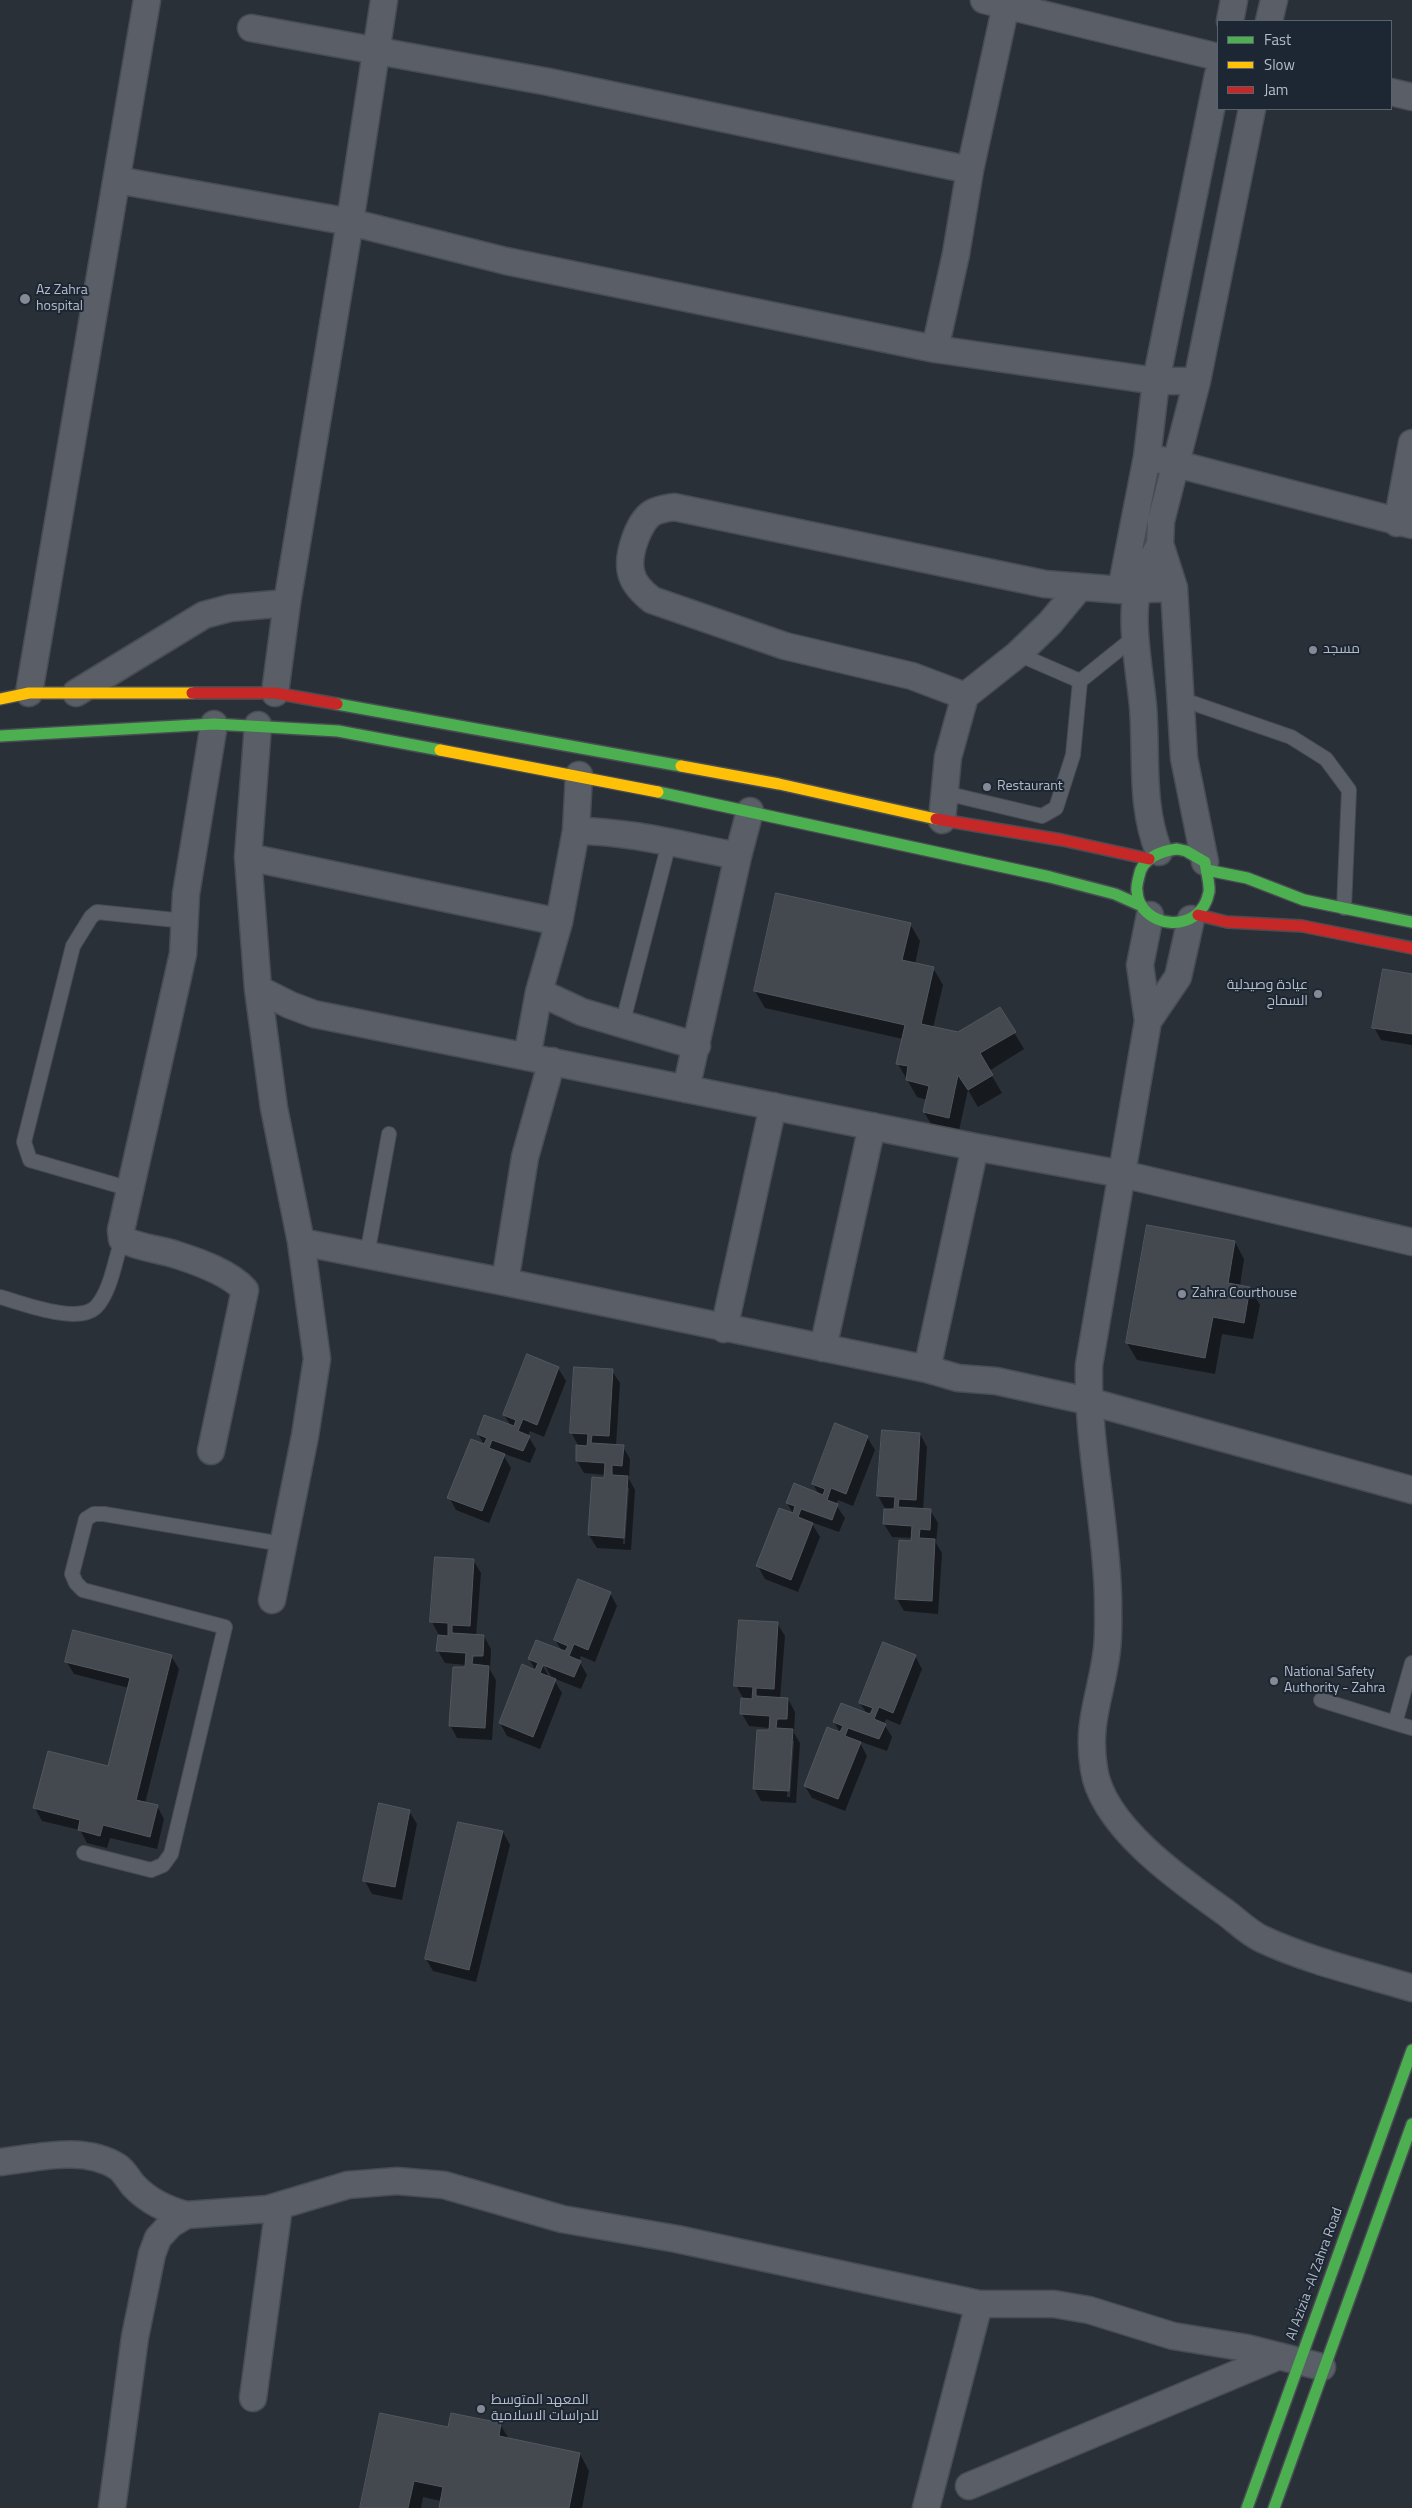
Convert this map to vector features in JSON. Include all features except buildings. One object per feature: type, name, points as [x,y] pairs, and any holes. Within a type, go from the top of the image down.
[{"type":"street","points":[[28,693],[147,0]]},
{"type":"street","points":[[275,693],[287,603],[350,222],[384,0]]},
{"type":"street","points":[[1230,20],[1234,0]]},
{"type":"street","points":[[1269,20],[1274,0]]},
{"type":"street","points":[[935,349],[956,254],[995,2],[1217,57]]},
{"type":"street","points":[[251,28],[375,52],[549,82],[970,170]]},
{"type":"street","points":[[1154,856],[1146,805],[1143,708],[1129,589],[1156,381],[1217,80]]},
{"type":"street","points":[[1392,92],[1412,97]]},
{"type":"street","points":[[0,736],[33,732],[214,724],[338,731],[579,775],[1050,877],[1115,894],[1166,923],[1183,922],[1194,917],[1203,909],[1210,894],[1210,878],[1184,758],[1174,588],[1160,544],[1161,521],[1197,381],[1252,110]]},
{"type":"street","points":[[117,180],[350,222],[506,261],[935,349],[1156,381],[1197,381]]},
{"type":"street","points":[[1147,457],[1177,463],[1404,524],[1412,443]]},
{"type":"street","points":[[965,696],[912,676],[785,646],[652,600],[641,591],[631,572],[630,554],[638,530],[653,512],[674,507],[1035,582],[1080,587],[1174,588]]},
{"type":"street","points":[[1129,589],[1160,544]]},
{"type":"street","points":[[942,820],[948,758],[965,696],[1018,654],[1050,623],[1080,587]]},
{"type":"street","points":[[76,693],[204,616],[230,608],[287,603]]},
{"type":"street","points":[[0,699],[28,693],[275,693],[769,782],[942,820],[1154,856]]},
{"type":"street","points":[[212,1451],[246,1290],[237,1280],[177,1255],[132,1244],[122,1239],[121,1230],[183,954],[186,894],[214,724]]},
{"type":"street","points":[[258,725],[248,857],[258,989],[274,1108],[301,1242],[317,1359],[305,1436],[272,1600]]},
{"type":"street","points":[[505,1282],[539,1059],[539,992],[558,922],[576,831],[579,775]]},
{"type":"street","points":[[686,1088],[738,856],[750,812]]},
{"type":"street","points":[[576,831],[599,831],[738,856]]},
{"type":"street","points":[[1412,922],[1304,900],[1247,878],[1206,866],[1186,851],[1176,849],[1154,856],[1143,865],[1137,881],[1139,898],[1146,910],[1140,966],[1148,1021],[1089,1365],[1088,1401],[1107,1572],[1107,1649],[1090,1732],[1094,1771],[1105,1802],[1122,1827],[1156,1858],[1189,1886],[1259,1938],[1302,1956],[1412,1988]]},
{"type":"street","points":[[248,857],[558,922]]},
{"type":"street","points":[[1194,917],[1227,922],[1302,926],[1412,948]]},
{"type":"street","points":[[1148,1021],[1178,977],[1194,917]]},
{"type":"street","points":[[258,989],[290,1005],[314,1014],[975,1147],[1122,1174],[1412,1242]]},
{"type":"street","points":[[539,992],[582,1012],[622,1026],[696,1046]]},
{"type":"street","points":[[724,1329],[772,1106]]},
{"type":"street","points":[[823,1348],[872,1126]]},
{"type":"street","points":[[926,1369],[975,1147]]},
{"type":"street","points":[[301,1242],[926,1369],[958,1378],[996,1381],[1088,1401],[1412,1490]]},
{"type":"street","name":"Al Azizia -Al Zahra Road","points":[[1247,2508],[1412,2050]]},
{"type":"street","name":"Al Azizia -Al Zahra Road","points":[[1274,2508],[1301,2362],[1412,2124]]},
{"type":"street","points":[[0,2162],[56,2155],[78,2155],[99,2160],[119,2168],[149,2199],[163,2208],[186,2215],[268,2209],[348,2185],[397,2181],[444,2184],[562,2219],[676,2239],[979,2304],[1054,2304],[1089,2310],[1173,2336],[1301,2362]]},
{"type":"street","points":[[253,2398],[279,2206]]},
{"type":"street","points":[[112,2508],[135,2337],[152,2254],[158,2238],[171,2224],[186,2215]]},
{"type":"street","points":[[926,2508],[979,2304]]},
{"type":"street","points":[[969,2486],[1301,2362]]},
{"type":"lane","points":[[945,793],[1042,816],[1056,808],[1073,755],[1080,682],[1136,636]]},
{"type":"lane","points":[[1018,654],[1080,682]]},
{"type":"lane","points":[[1181,699],[1291,736],[1326,759],[1349,790],[1344,908]]},
{"type":"lane","points":[[622,1026],[669,843]]},
{"type":"lane","points":[[130,1189],[30,1160],[24,1142],[72,946],[91,917],[97,912],[185,921]]},
{"type":"lane","points":[[367,1255],[389,1134]]},
{"type":"lane","points":[[0,1297],[65,1314],[86,1313],[96,1306],[106,1287],[122,1239]]},
{"type":"lane","points":[[84,1853],[151,1870],[163,1866],[171,1854],[225,1626],[83,1590],[76,1583],[72,1574],[86,1519],[94,1514],[104,1514],[282,1544]]},
{"type":"lane","points":[[1395,1723],[1411,1662]]},
{"type":"lane","points":[[1321,1700],[1412,1728]]},
{"type":"traffic: fast","points":[[337,704],[681,766]]},
{"type":"traffic: fast","points":[[0,736],[214,724],[338,731],[440,750]]},
{"type":"traffic: fast","points":[[658,792],[1050,877],[1115,894],[1142,906]]},
{"type":"traffic: fast","points":[[1177,849],[1186,851],[1205,862],[1209,892],[1203,907],[1194,916],[1183,921],[1170,922],[1158,919],[1147,913],[1140,903],[1137,888],[1141,870],[1148,860],[1153,856],[1177,849]]},
{"type":"traffic: fast","points":[[1207,870],[1247,878],[1304,900],[1412,922]]},
{"type":"traffic: fast","points":[[1247,2508],[1412,2050]]},
{"type":"traffic: fast","points":[[1274,2508],[1412,2124]]},
{"type":"traffic: slow","points":[[0,699],[29,693],[192,693]]},
{"type":"traffic: slow","points":[[440,750],[658,792]]},
{"type":"traffic: slow","points":[[681,766],[779,784],[936,819]]},
{"type":"traffic: jam","points":[[192,693],[275,693],[337,704]]},
{"type":"traffic: jam","points":[[936,819],[1062,840],[1149,859]]},
{"type":"traffic: jam","points":[[1198,915],[1227,922],[1302,926],[1412,948]]},
{"type":"place","name":"Az Zahra hospital","points":[[25,299]]},
{"type":"place","name":"مسجد","points":[[1313,650]]},
{"type":"place","name":"Restaurant","points":[[987,787]]},
{"type":"place","name":"عيادة وصيدلية السماح","points":[[1318,994]]},
{"type":"place","name":"Zahra Courthouse","points":[[1182,1294]]},
{"type":"place","name":"National Safety Authority - Zahra","points":[[1274,1681]]},
{"type":"place","name":"المعهد المتوسط للدراسات الاسلامية","points":[[481,2409]]}]
